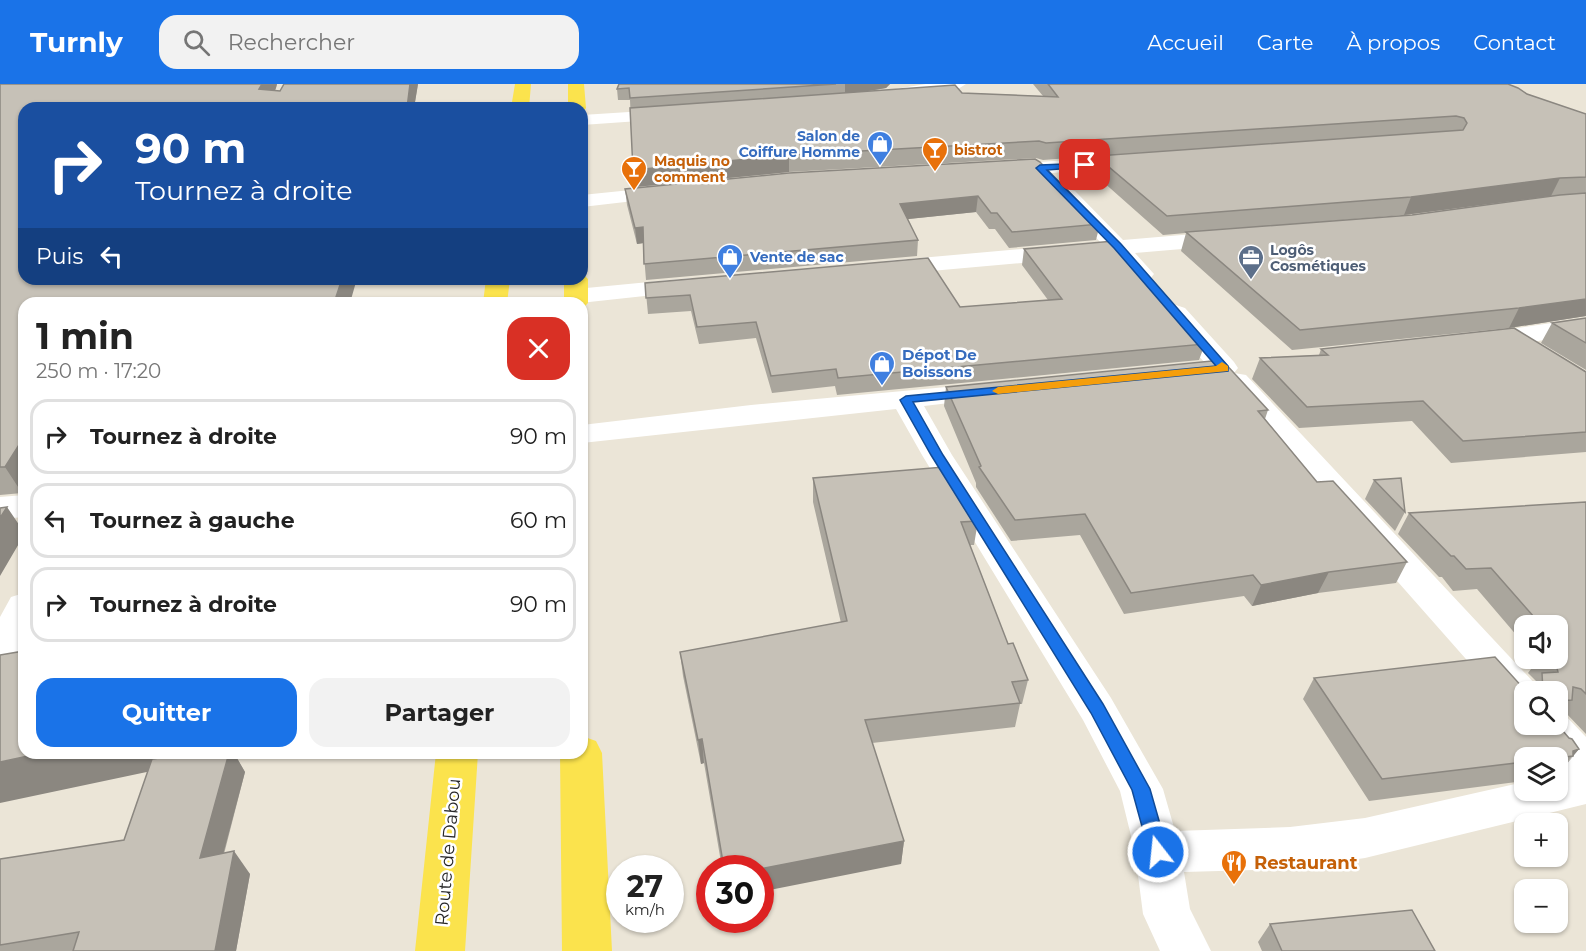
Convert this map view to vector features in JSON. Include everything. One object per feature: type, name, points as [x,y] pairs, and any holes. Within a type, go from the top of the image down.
[{"type":"main road","points":[[521,102],[524,84]]},
{"type":"main road","points":[[576,84],[577,102]]},
{"type":"main road","name":"Route de Dabou","points":[[440,951],[456,759]]},
{"type":"main road","points":[[581,759],[587,951]]},
{"type":"street","points":[[876,98],[909,88],[958,84]]},
{"type":"street","points":[[588,120],[690,113]]},
{"type":"street","points":[[1158,160],[1031,166],[1118,246],[1224,368],[1514,687]]},
{"type":"street","points":[[588,200],[686,190]]},
{"type":"street","points":[[869,269],[1256,236]]},
{"type":"street","points":[[576,293],[716,283]]},
{"type":"street","points":[[1462,343],[1586,326]]},
{"type":"street","points":[[1509,338],[1538,356]]},
{"type":"street","points":[[1165,374],[1260,365]]},
{"type":"street","points":[[588,433],[751,414],[1012,389]]},
{"type":"street","points":[[906,400],[937,455],[1097,709],[1141,789],[1158,852],[1167,914],[1186,951]]},
{"type":"street","points":[[0,508],[18,506]]},
{"type":"street","points":[[0,652],[18,618]]},
{"type":"street","points":[[1558,735],[1586,766]]},
{"type":"street","points":[[1158,852],[1290,848],[1365,838],[1586,786]]},
{"type":"building","points":[[0,84],[262,84],[259,89],[280,91],[284,84],[410,84],[408,102],[18,102],[18,285],[340,285],[336,297],[18,297],[18,446],[5,467],[0,467]]},
{"type":"building","points":[[619,84],[836,84],[630,98],[629,88],[617,89]]},
{"type":"building","points":[[1048,84],[1508,84],[1527,94],[1586,114],[1586,177],[1560,178],[1411,197],[1167,216],[1096,156],[1463,130],[1467,123],[1464,118],[1456,116],[1046,143],[1039,141],[789,155],[633,170],[630,108],[955,85],[962,93],[1058,97]]},
{"type":"building","points":[[1035,159],[1100,224],[1012,232],[997,213],[991,213],[978,196],[900,204],[918,240],[644,264],[643,227],[635,228],[625,189],[789,173]]},
{"type":"building","points":[[1586,193],[1586,299],[1300,330],[1186,232],[1412,215]]},
{"type":"building","points":[[1114,241],[1205,344],[838,378],[836,369],[771,376],[756,322],[697,327],[690,295],[646,298],[645,283],[928,258],[960,307],[1062,299],[1024,249]]},
{"type":"building","points":[[1586,318],[1586,343],[1552,323]]},
{"type":"building","points":[[1514,328],[1586,372],[1586,432],[1463,441],[1423,401],[1307,407],[1260,358],[1328,355],[1321,349]]},
{"type":"building","points":[[1222,360],[1268,410],[1258,411],[1317,482],[1333,481],[1407,562],[1329,572],[1261,585],[1253,575],[1131,593],[1085,514],[1015,520],[979,467],[981,466],[946,387]]},
{"type":"building","points":[[944,467],[978,521],[961,522],[1008,644],[1013,643],[1028,680],[1012,682],[1020,703],[865,720],[904,841],[774,866],[774,855],[722,855],[702,739],[698,740],[680,652],[847,621],[813,478]]},
{"type":"building","points":[[1401,478],[1405,512],[1374,480]]},
{"type":"building","points":[[1586,502],[1586,694],[1581,689],[1573,687],[1572,700],[1568,700],[1568,681],[1542,681],[1542,673],[1568,669],[1568,615],[1532,615],[1491,568],[1466,569],[1409,513]]},
{"type":"building","points":[[7,507],[0,518],[0,508]]},
{"type":"building","points":[[18,652],[18,758],[0,762],[0,655]]},
{"type":"building","points":[[1495,657],[1517,681],[1514,681],[1514,735],[1566,735],[1579,749],[1573,751],[1573,756],[1568,757],[1568,747],[1514,747],[1514,763],[1382,779],[1314,678]]},
{"type":"building","points":[[152,759],[227,759],[200,858],[234,851],[215,951],[73,951],[79,932],[0,945],[0,859],[124,840]]},
{"type":"building","points":[[1412,910],[1435,951],[1282,951],[1270,924]]},
{"type":"slow traffic","points":[[998,391],[1224,368],[1222,365]]},
{"type":"place","name":"Salon de Coiffure Homme","points":[[880,167]]},
{"type":"place","name":"bistrot","points":[[935,173]]},
{"type":"place","name":"Maquis no comment","points":[[634,192]]},
{"type":"place","name":"Vente de sac","points":[[730,280]]},
{"type":"place","name":"Logôs Cosmétiques","points":[[1251,281]]},
{"type":"place","name":"Dépot De Boissons","points":[[882,387]]},
{"type":"place","name":"Restaurant","points":[[1234,886]]},
{"type":"route","points":[[1085,165],[1040,168],[1046,171],[1118,246],[1224,368],[906,400],[937,455],[1097,709],[1141,789],[1158,852]]}]
